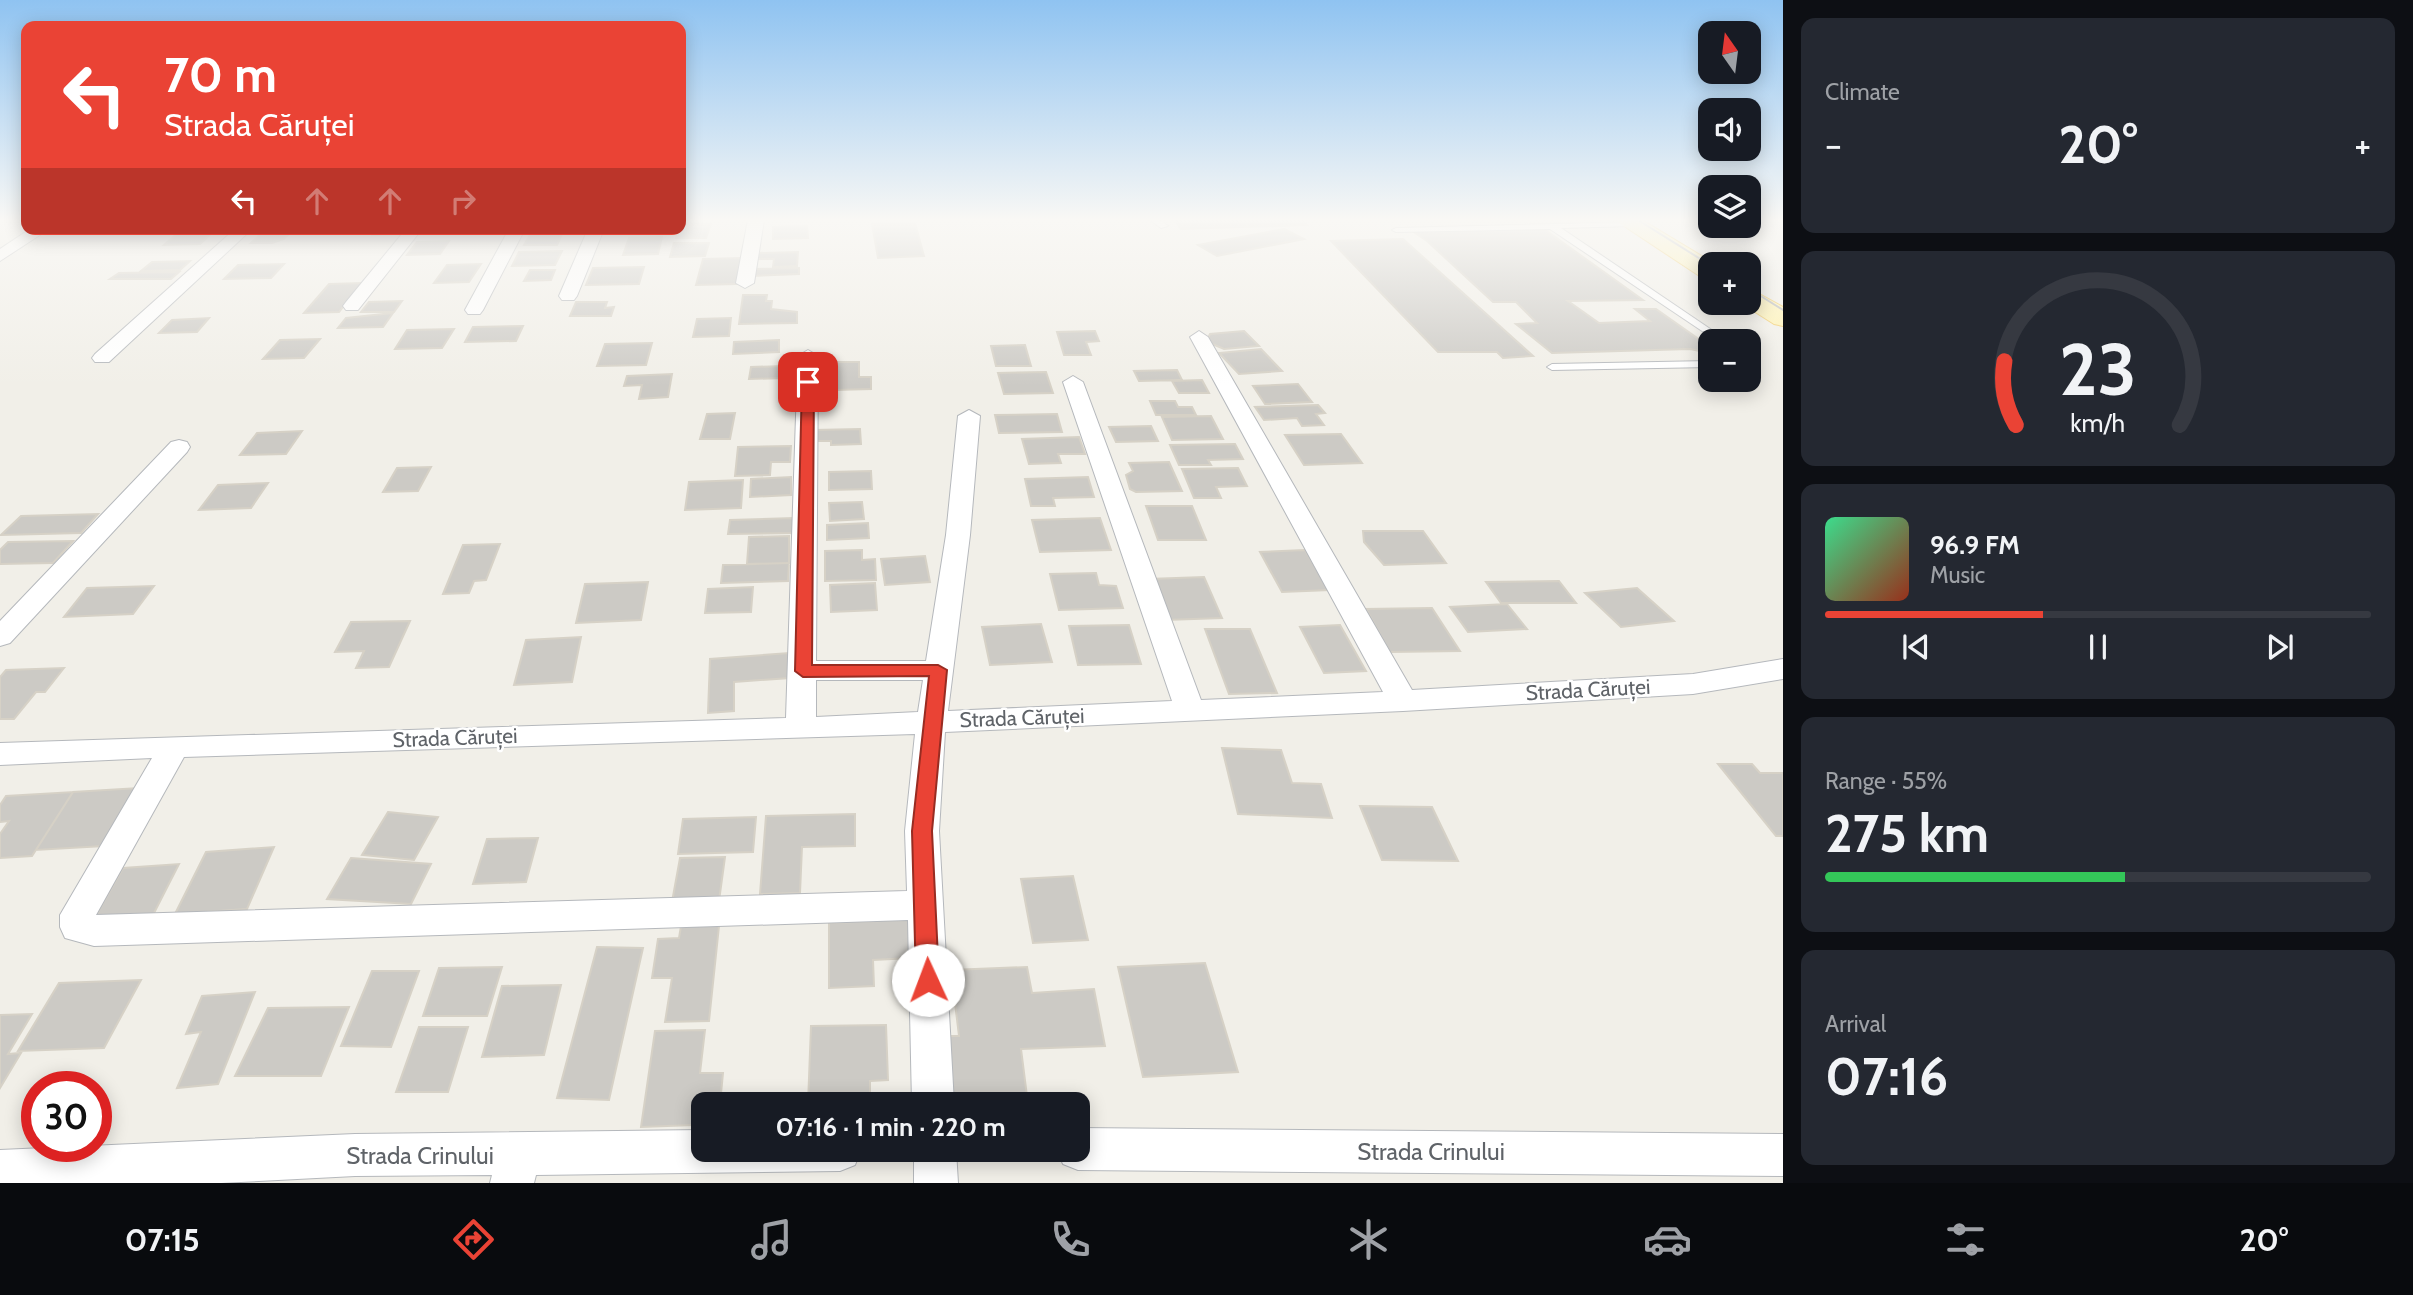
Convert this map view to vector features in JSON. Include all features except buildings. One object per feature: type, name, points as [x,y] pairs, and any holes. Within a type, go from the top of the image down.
[{"type":"main road","points":[[1761,280],[1783,293]]},
{"type":"main road","points":[[1761,304],[1783,318]]},
{"type":"street","points":[[102,358],[193,275]]},
{"type":"street","points":[[352,306],[377,275]]},
{"type":"street","points":[[474,310],[492,275]]},
{"type":"street","points":[[568,296],[577,275]]},
{"type":"street","points":[[745,282],[746,275]]},
{"type":"street","points":[[1199,337],[1403,701]]},
{"type":"street","points":[[801,728],[808,356]]},
{"type":"street","points":[[1073,383],[1190,711]]},
{"type":"street","points":[[933,1092],[922,831],[931,722],[958,535],[969,416]]},
{"type":"street","points":[[0,637],[178,447]]},
{"type":"street","name":"Strada Căruței","points":[[0,754],[175,746],[801,728],[1403,701],[1693,684],[1783,668]]},
{"type":"street","points":[[803,671],[938,670]]},
{"type":"street","points":[[175,746],[78,915],[78,927],[94,931],[925,905]]},
{"type":"street","name":"Strada Crinului","points":[[1090,1149],[1783,1155]]},
{"type":"street","name":"Strada Crinului","points":[[0,1172],[355,1155],[516,1169],[691,1159]]},
{"type":"street","points":[[935,1162],[936,1183]]},
{"type":"lane","points":[[1625,275],[1705,329]]},
{"type":"lane","points":[[1552,367],[1698,364]]},
{"type":"tram line","points":[[1761,296],[1783,310]]},
{"type":"route","points":[[808,382],[803,671],[938,670],[922,831],[928,980]]}]
